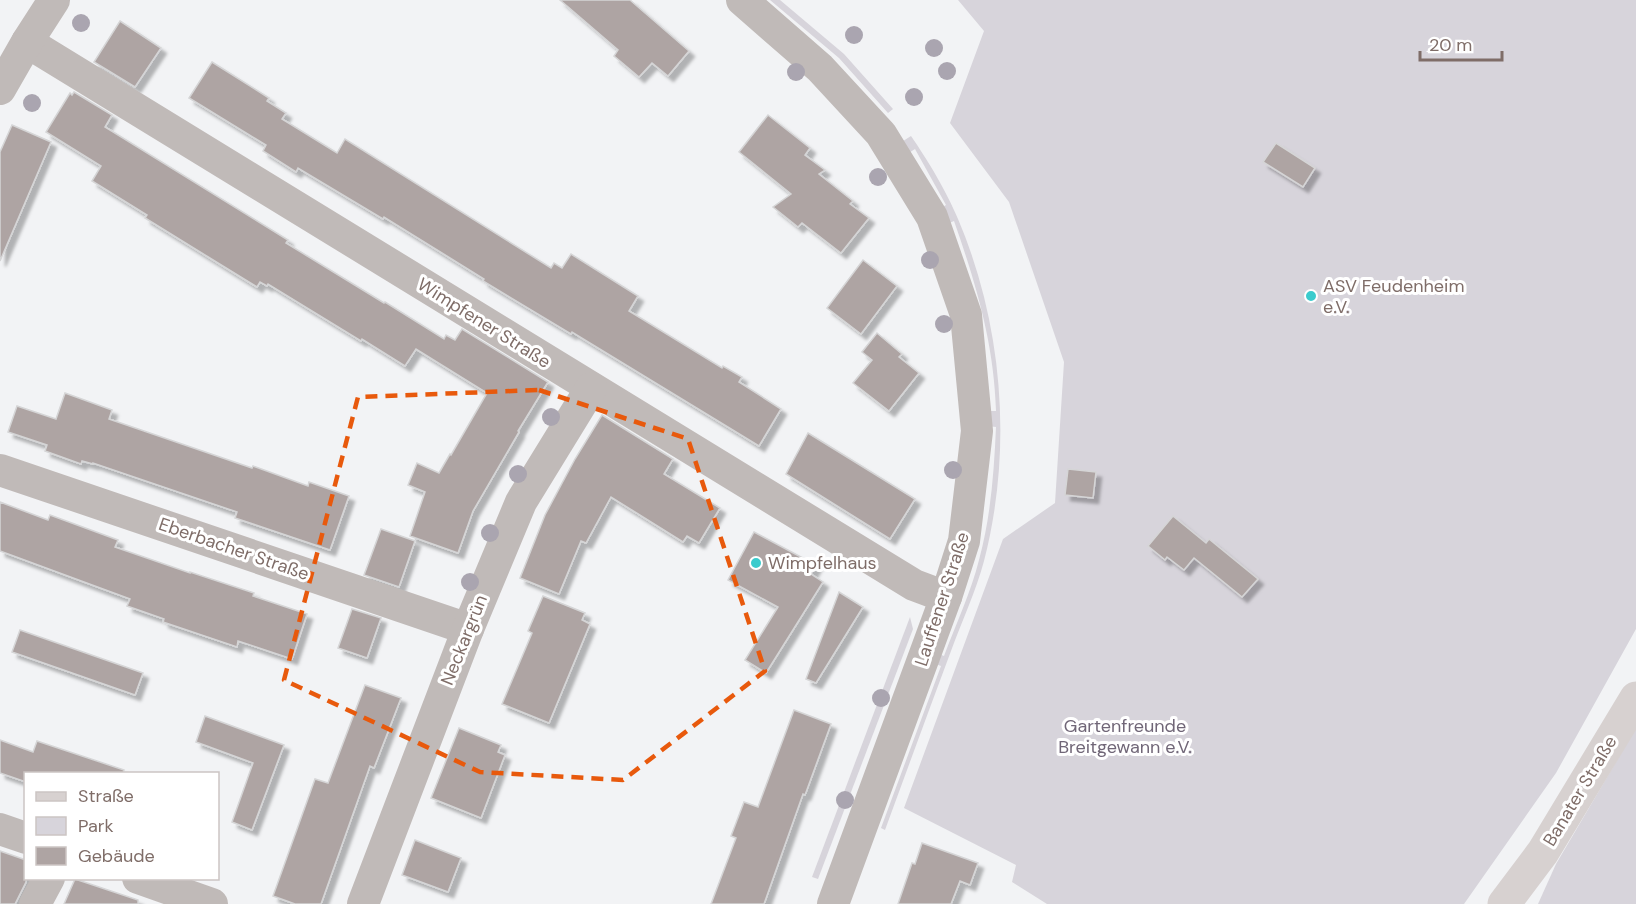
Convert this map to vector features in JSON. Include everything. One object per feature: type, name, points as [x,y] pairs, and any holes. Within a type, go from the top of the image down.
[{"type":"main road","name":"Banater Straße","points":[[1504,904],[1543,852],[1636,698]]},
{"type":"main road","name":"Banater Straße","points":[[1522,904],[1543,852]]},
{"type":"street","points":[[0,89],[54,0]]},
{"type":"street","name":"Lauffener Straße","points":[[742,0],[820,68],[881,134],[932,217],[966,315],[977,431],[964,542],[833,904]]},
{"type":"street","name":"Wimpfener Straße","points":[[27,42],[914,585],[945,597]]},
{"type":"street","name":"Neckargrün","points":[[363,904],[468,629],[521,502],[591,388]]},
{"type":"street","name":"Eberbacher Straße","points":[[0,470],[468,629]]},
{"type":"street","points":[[0,828],[24,837]]},
{"type":"street","points":[[35,904],[48,880]]},
{"type":"street","points":[[141,880],[212,904]]},
{"type":"highlighted area","points":[[539,390],[688,439],[765,671],[623,780],[480,772],[284,680],[358,397]]},
{"type":"green space","points":[[770,0],[780,0],[844,54],[893,109],[888,113],[839,58]]},
{"type":"green space","name":"Gartenfreunde Breitgewann e.V.","points":[[958,0],[1636,0],[1636,629],[1556,773],[1464,904],[1047,904],[1012,882],[1016,865],[904,808],[1003,539],[1055,503],[1064,362],[1009,202],[950,123],[984,31]]},
{"type":"green space","points":[[911,136],[930,165],[958,219],[985,301],[994,344],[999,388],[999,475],[984,561],[885,830],[881,828],[941,666],[933,663],[936,653],[944,656],[976,572],[989,510],[996,427],[987,426],[987,411],[996,411],[995,386],[988,338],[970,268],[954,221],[947,224],[939,209],[946,205],[915,149],[907,154],[900,143]]},
{"type":"green space","points":[[910,617],[913,629],[818,879],[812,877]]},
{"type":"green space","points":[[1636,728],[1636,904],[1538,904],[1556,864]]},
{"type":"building","points":[[560,0],[630,0],[689,51],[668,76],[652,63],[639,77],[614,56],[618,50]]},
{"type":"building","points":[[120,21],[161,48],[135,87],[94,62]]},
{"type":"building","points":[[212,62],[269,98],[267,101],[286,113],[282,119],[337,153],[345,139],[551,268],[554,263],[562,268],[571,254],[638,296],[629,311],[722,368],[723,366],[742,377],[739,382],[781,409],[759,446],[572,332],[571,334],[483,281],[484,279],[384,217],[383,219],[298,168],[296,172],[263,151],[266,145],[189,98]]},
{"type":"building","points":[[74,92],[112,115],[105,127],[288,240],[286,243],[384,303],[444,339],[446,335],[455,340],[462,329],[548,382],[473,511],[458,553],[410,536],[425,492],[408,485],[417,463],[439,473],[487,393],[416,349],[405,366],[268,284],[267,286],[260,282],[257,287],[145,218],[147,215],[92,181],[101,166],[46,132],[70,93],[72,95]]},
{"type":"building","points":[[768,115],[810,148],[805,155],[825,170],[819,174],[853,201],[850,204],[869,218],[841,253],[802,223],[798,227],[773,207],[791,194],[739,152]]},
{"type":"building","points":[[12,125],[51,142],[0,261],[0,152]]},
{"type":"building","points":[[1276,143],[1315,168],[1303,187],[1263,162]]},
{"type":"building","points":[[863,260],[897,286],[861,334],[827,308]]},
{"type":"building","points":[[877,333],[902,354],[899,357],[919,373],[889,411],[853,383],[872,360],[862,352]]},
{"type":"building","points":[[65,393],[112,410],[109,419],[308,486],[309,482],[349,496],[330,550],[235,518],[237,512],[93,463],[82,461],[81,464],[45,451],[47,445],[8,432],[17,406],[56,419]]},
{"type":"building","points":[[602,415],[673,459],[664,474],[720,508],[699,543],[687,536],[683,542],[611,497],[586,543],[581,541],[559,594],[520,578],[545,515]]},
{"type":"building","points":[[808,433],[915,499],[890,539],[786,474]]},
{"type":"building","points":[[1068,469],[1096,472],[1093,498],[1065,495]]},
{"type":"building","points":[[0,502],[48,520],[50,515],[118,540],[115,547],[254,593],[253,596],[307,614],[292,659],[238,641],[237,647],[163,622],[164,619],[127,606],[130,599],[0,551]]},
{"type":"building","points":[[1173,516],[1206,543],[1209,539],[1258,579],[1242,597],[1194,558],[1184,570],[1167,557],[1165,560],[1148,546]]},
{"type":"building","points":[[381,529],[415,541],[399,587],[364,575]]},
{"type":"building","points":[[754,532],[816,565],[811,574],[823,582],[766,673],[745,660],[778,607],[728,580]]},
{"type":"building","points":[[839,592],[863,607],[816,683],[806,679]]},
{"type":"building","points":[[543,596],[585,613],[582,620],[590,624],[549,723],[502,704],[532,633],[528,631]]},
{"type":"building","points":[[352,609],[381,618],[367,658],[338,648]]},
{"type":"building","points":[[20,630],[143,673],[135,695],[12,652]]},
{"type":"building","points":[[365,685],[401,698],[374,768],[370,766],[321,904],[295,904],[273,896],[315,779],[328,783]]},
{"type":"building","points":[[794,710],[831,724],[805,795],[803,794],[764,904],[711,904],[736,838],[731,836],[744,802],[758,807]]},
{"type":"building","points":[[205,716],[284,745],[252,830],[232,822],[253,763],[196,742]]},
{"type":"building","points":[[459,728],[501,745],[498,752],[505,755],[481,818],[431,798]]},
{"type":"building","points":[[0,740],[33,752],[37,741],[124,770],[124,772],[24,772],[24,781],[0,773]]},
{"type":"building","points":[[415,840],[461,858],[448,892],[402,875]]},
{"type":"building","points":[[922,843],[978,863],[970,885],[960,881],[951,904],[898,904],[912,863],[915,864]]},
{"type":"building","points":[[0,851],[24,859],[24,880],[26,882],[15,904],[0,904]]},
{"type":"building","points":[[75,880],[138,900],[138,904],[64,904]]},
{"type":"place","name":"ASV Feudenheim e.V.","points":[[1311,296]]},
{"type":"place","name":"Wimpfelhaus","points":[[756,563]]}]
